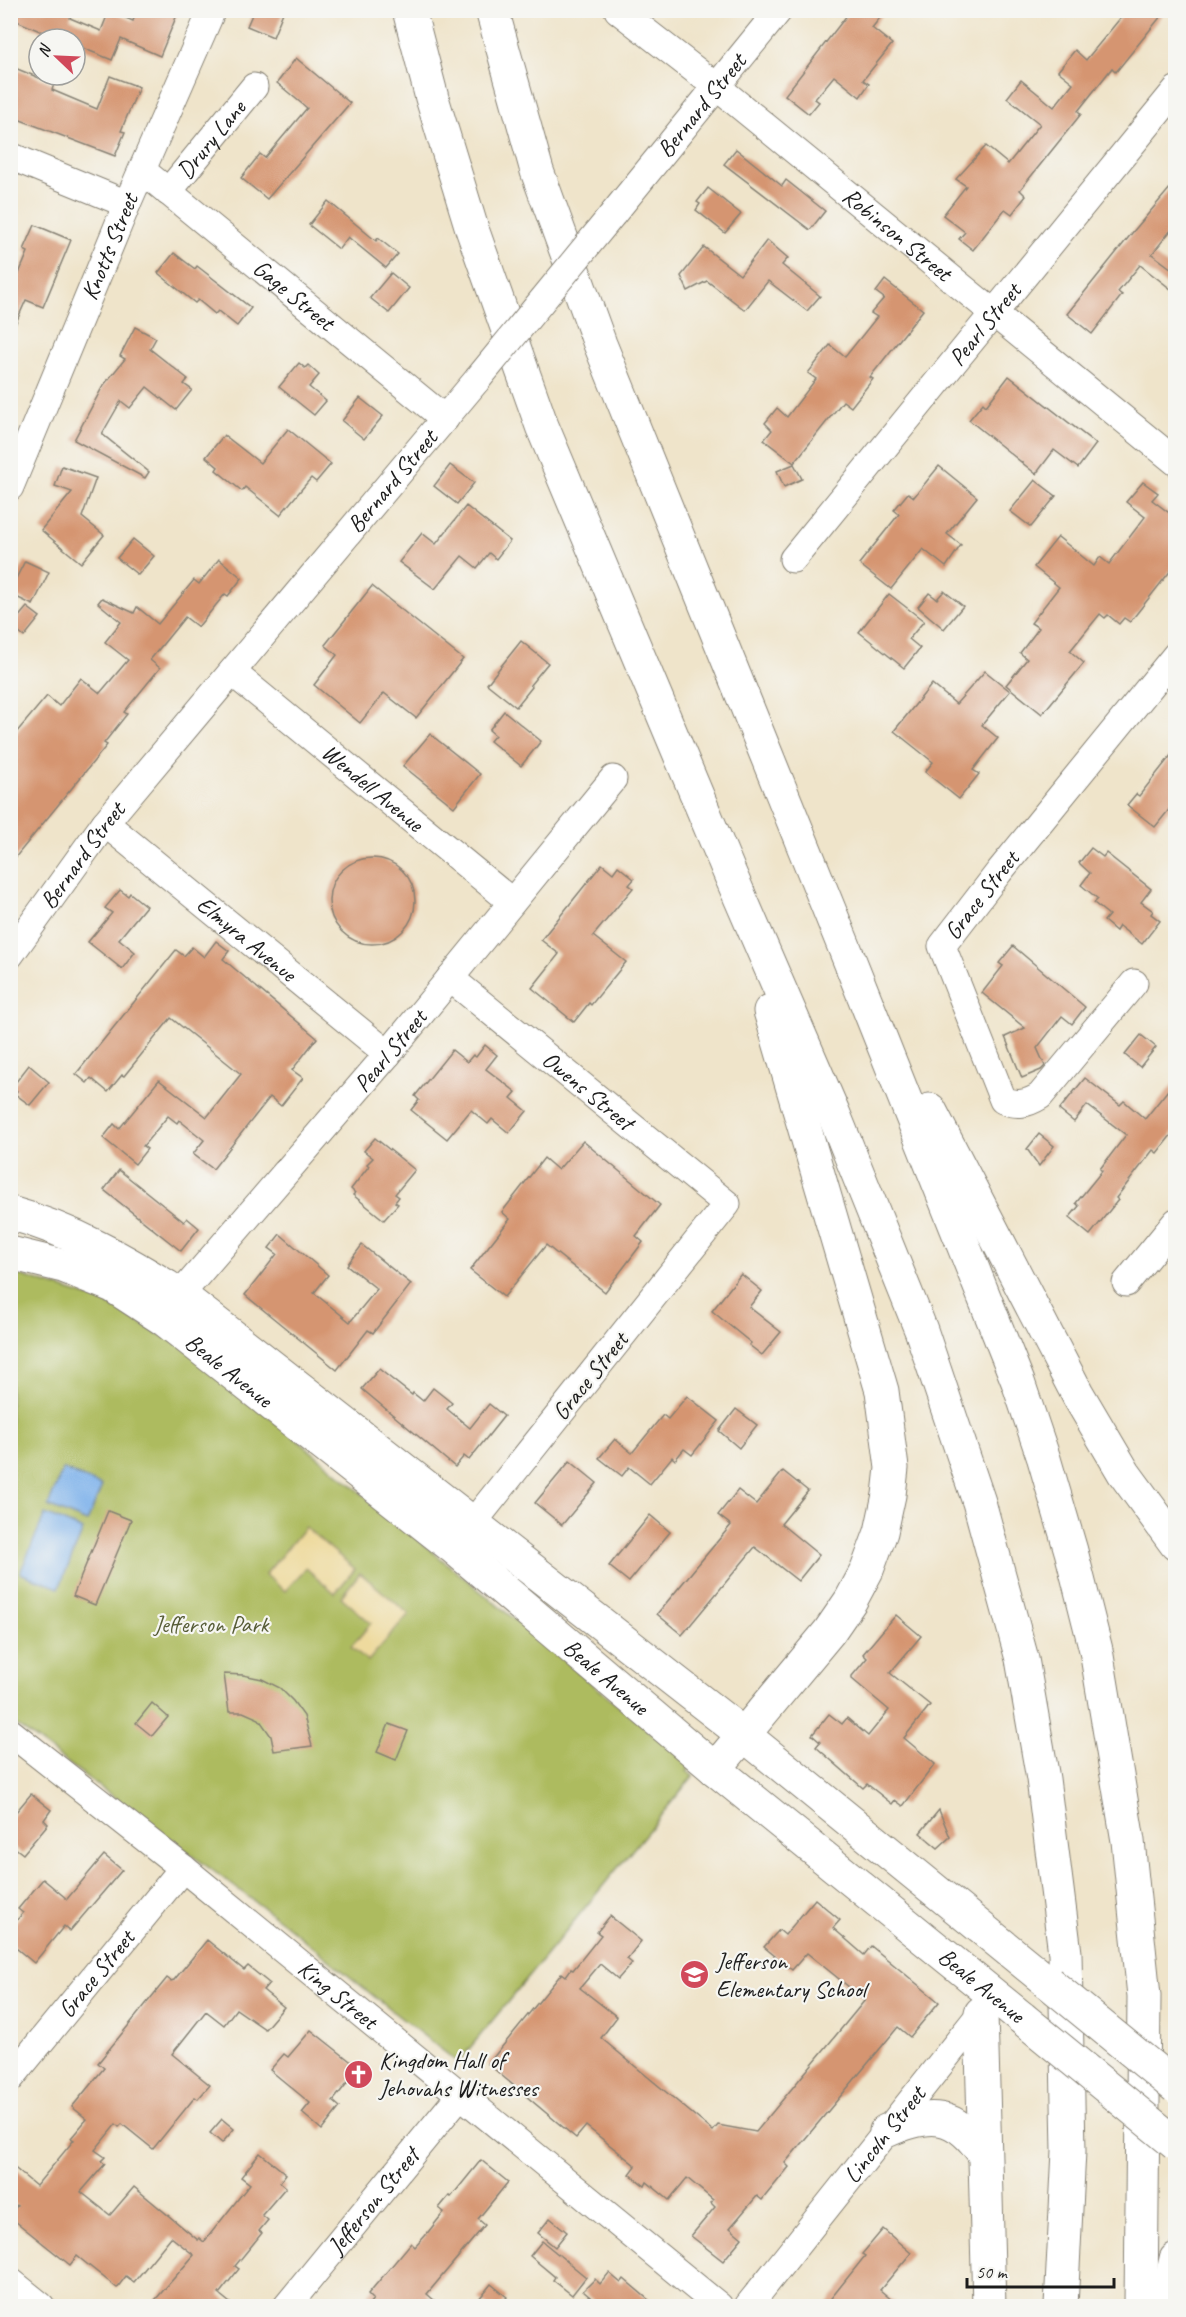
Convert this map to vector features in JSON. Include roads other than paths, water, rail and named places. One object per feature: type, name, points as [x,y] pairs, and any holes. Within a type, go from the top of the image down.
[{"type":"main road","points":[[409,10],[432,98],[472,230],[534,406],[730,874],[833,1112],[921,1330],[979,1502],[1022,1659],[1043,1779],[1065,1953],[1069,2151],[1061,2307]]},
{"type":"main road","points":[[492,10],[537,171],[600,344],[1018,1382],[1044,1459],[1096,1650],[1128,1841],[1144,1996],[1141,2307]]},
{"type":"main road","points":[[715,1769],[829,1632],[851,1600],[867,1570],[881,1533],[892,1468],[882,1390],[730,874]]},
{"type":"main road","points":[[843,944],[1078,1395],[1124,1473],[1176,1544]]},
{"type":"main road","name":"Beale Avenue","points":[[10,1213],[73,1235],[118,1257],[173,1308],[462,1536],[744,1735],[1176,2087]]},
{"type":"main road","name":"Beale Avenue","points":[[10,1253],[63,1266],[173,1308]]},
{"type":"main road","name":"Beale Avenue","points":[[462,1536],[715,1769],[986,2003],[1022,2018],[1176,2144]]},
{"type":"main road","name":"Lincoln Street","points":[[986,2003],[1018,1960]]},
{"type":"main road","points":[[986,2003],[984,2154],[988,2307]]},
{"type":"main road","points":[[886,2131],[910,2120],[930,2118],[954,2122],[984,2154]]},
{"type":"main road","points":[[1166,2307],[1176,2259]]},
{"type":"street","name":"Knotts Street","points":[[10,487],[127,204],[212,10]]},
{"type":"street","name":"Robinson Street","points":[[618,10],[717,87],[1176,462]]},
{"type":"street","name":"Bernard Street","points":[[10,956],[105,823],[446,419],[779,10]]},
{"type":"street","name":"Drury Lane","points":[[168,192],[254,87]]},
{"type":"street","name":"Pearl Street","points":[[793,559],[1176,90]]},
{"type":"street","points":[[10,156],[127,204]]},
{"type":"street","name":"Gage Street","points":[[142,171],[446,419]]},
{"type":"street","name":"Grace Street","points":[[1134,983],[1040,1096],[1028,1103],[1013,1104],[1003,1100],[942,946],[999,872],[1176,655]]},
{"type":"street","name":"Wendell Avenue","points":[[232,672],[512,902]]},
{"type":"street","name":"Pearl Street","points":[[173,1308],[388,1054],[613,779]]},
{"type":"street","name":"Elmyra Avenue","points":[[105,823],[388,1054]]},
{"type":"street","name":"Owens Street","points":[[450,978],[727,1204]]},
{"type":"street","name":"Grace Street","points":[[462,1536],[727,1204]]},
{"type":"street","points":[[1126,1283],[1176,1222]]},
{"type":"street","name":"King Street","points":[[10,1732],[183,1868],[719,2307]]},
{"type":"street","name":"Grace Street","points":[[10,2079],[183,1868]]},
{"type":"street","name":"Lincoln Street","points":[[748,2307],[986,2003]]},
{"type":"street","name":"Jefferson Street","points":[[286,2307],[460,2095]]},
{"type":"street","points":[[10,2281],[41,2307]]},
{"type":"water","points":[[63,1469],[102,1486],[87,1522],[48,1506]]},
{"type":"water","points":[[45,1514],[83,1530],[59,1588],[20,1573]]},
{"type":"place","name":"Jefferson Elementary School","points":[[695,1975]]},
{"type":"place","name":"Kingdom Hall of Jehovahs Witnesses","points":[[358,2074]]},
{"type":"park label","name":"Jefferson Park","points":[[211,1624]]}]
